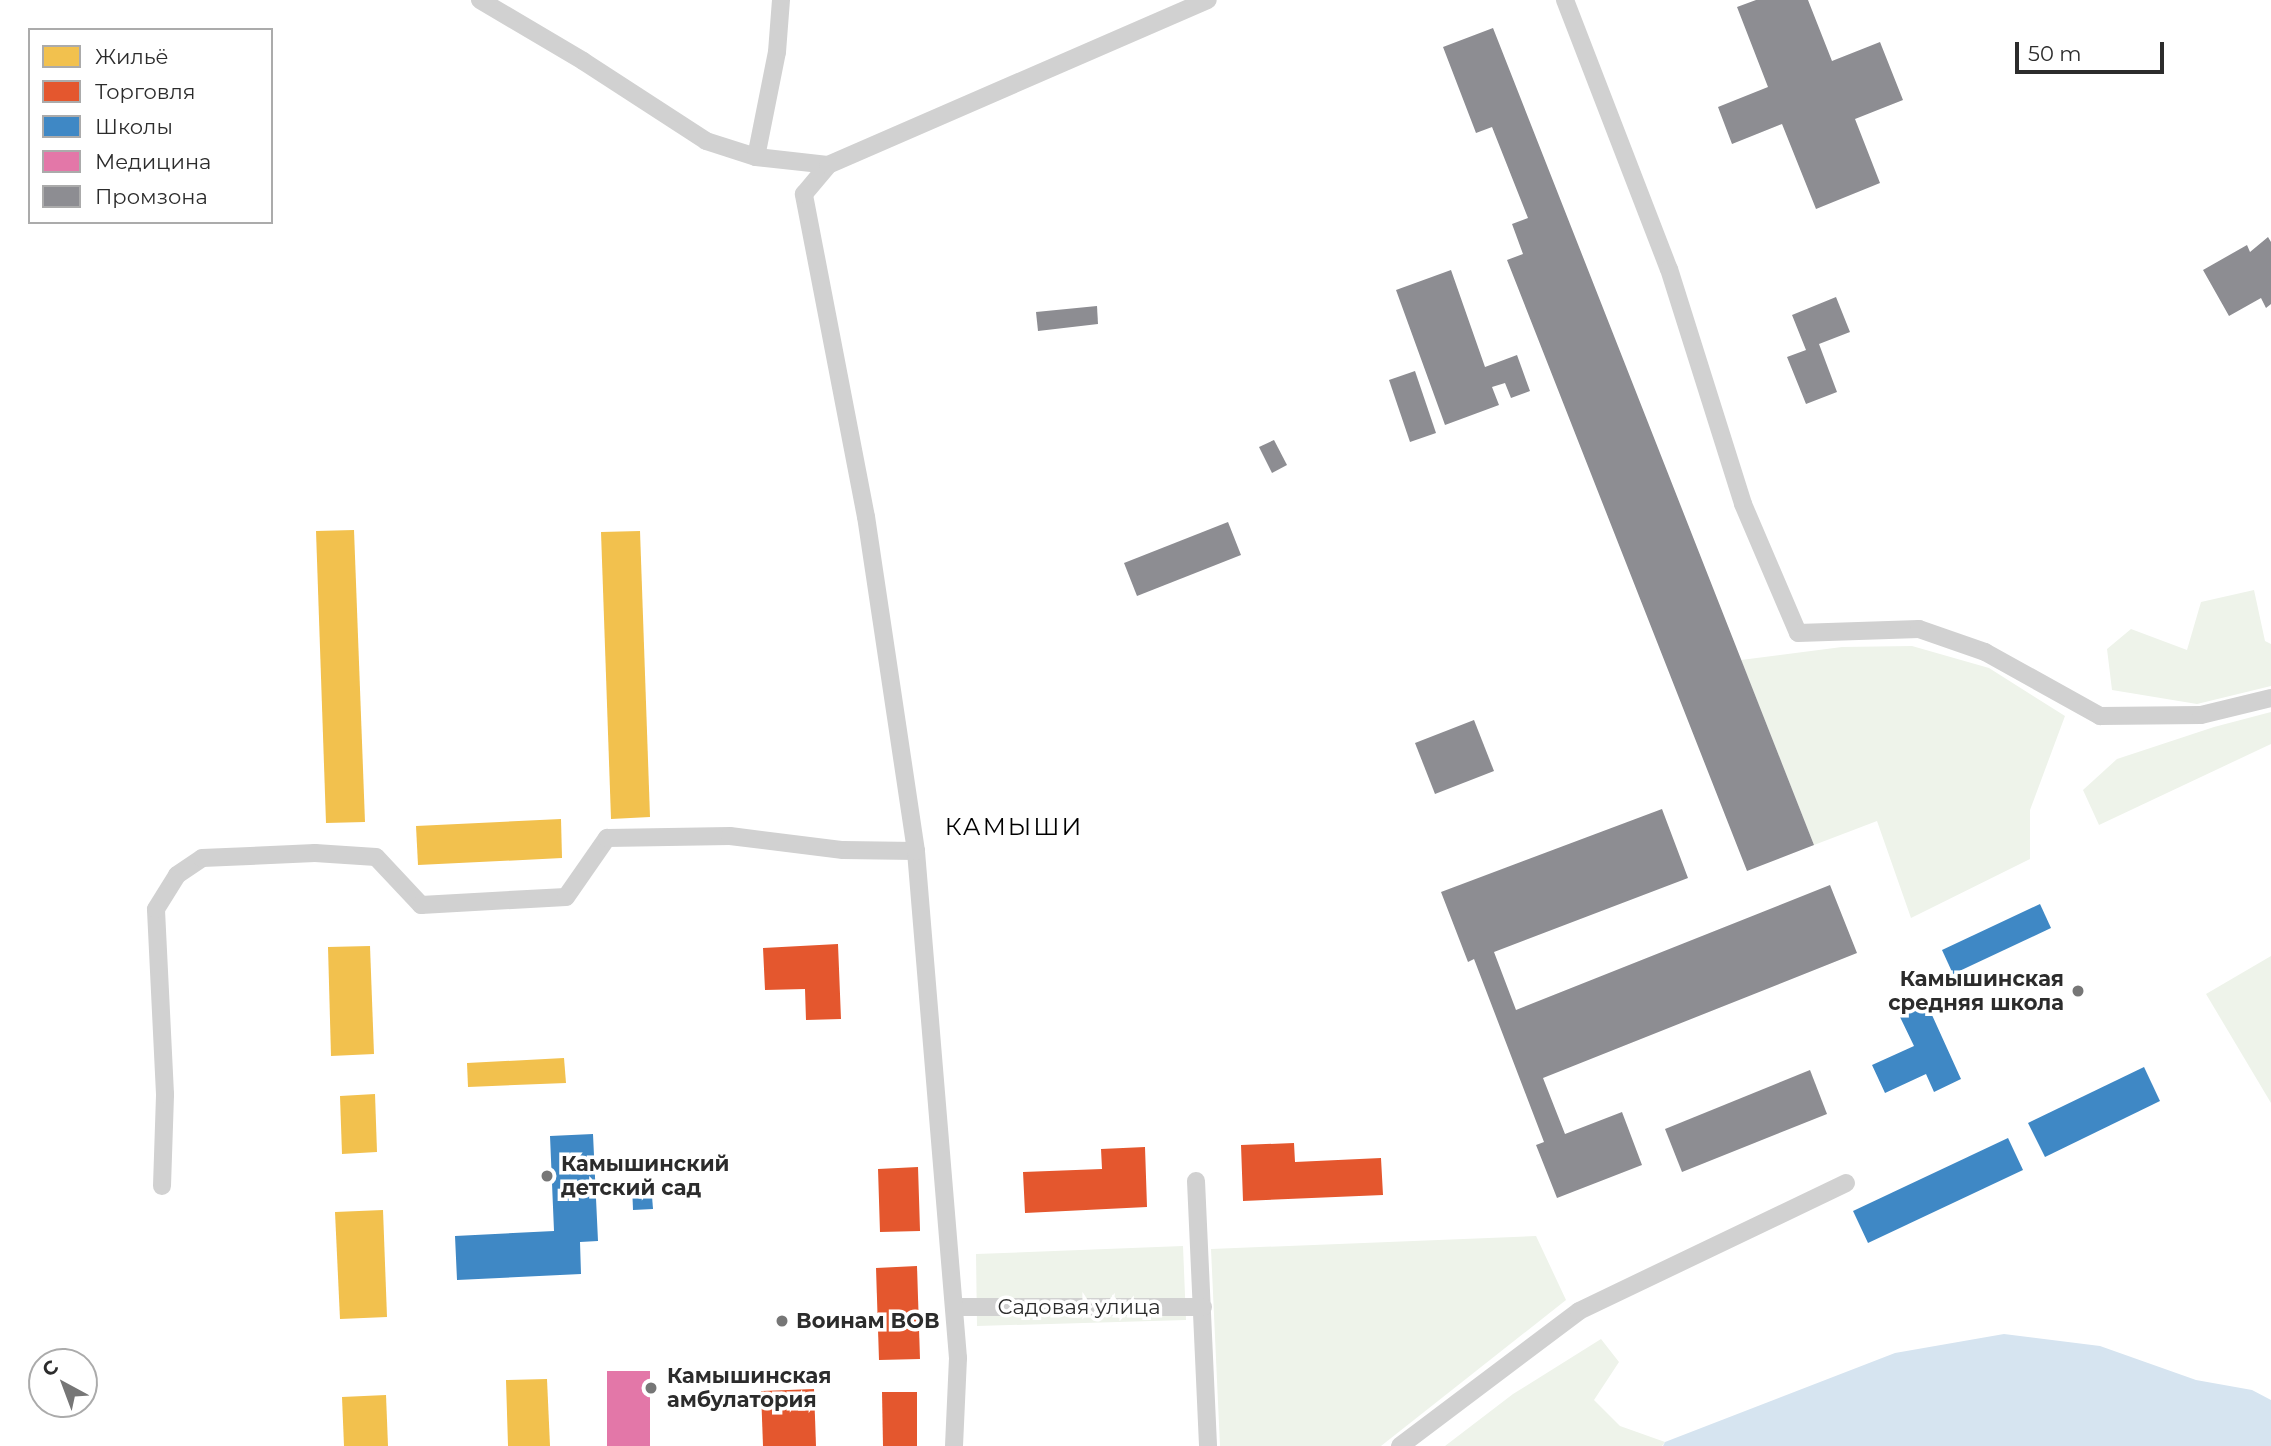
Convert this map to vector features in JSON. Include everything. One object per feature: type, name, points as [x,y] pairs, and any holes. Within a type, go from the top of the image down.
[{"type":"street","points":[[480,0],[706,141],[756,157],[828,164]]},
{"type":"street","points":[[756,157],[777,52],[781,0]]},
{"type":"street","points":[[954,1446],[958,1358],[916,851],[866,517],[804,194],[828,164],[1208,0]]},
{"type":"street","points":[[1565,0],[1669,269],[1743,504],[1798,633],[1919,629],[1985,652],[2100,716],[2201,715],[2271,698]]},
{"type":"street","points":[[162,1186],[165,1094],[156,909],[177,875],[202,858],[315,853],[376,857],[421,905],[566,897],[607,838],[730,836],[844,850],[916,851]]},
{"type":"street","points":[[1196,1181],[1209,1446]]},
{"type":"street","points":[[1400,1446],[1579,1311],[1846,1183]]},
{"type":"street","name":"Садовая улица","points":[[954,1307],[1203,1307]]},
{"type":"shaded area","points":[[2254,590],[2265,641],[2271,644],[2271,686],[2197,704],[2112,690],[2107,649],[2131,629],[2187,650],[2201,602]]},
{"type":"shaded area","points":[[1912,646],[1989,668],[2065,716],[2030,810],[2030,859],[1911,918],[1877,821],[1814,845],[1741,660],[1842,647]]},
{"type":"shaded area","points":[[2271,712],[2271,744],[2099,825],[2083,790],[2117,759],[2214,727]]},
{"type":"shaded area","points":[[2271,956],[2271,1103],[2206,994]]},
{"type":"shaded area","points":[[1536,1236],[1566,1300],[1381,1446],[1220,1446],[1211,1249]]},
{"type":"shaded area","points":[[1183,1246],[1186,1320],[977,1326],[976,1254]]},
{"type":"shaded area","points":[[2004,1334],[2100,1346],[2196,1380],[2252,1390],[2271,1400],[2271,1446],[1663,1446],[1665,1442],[1895,1353]]},
{"type":"shaded area","points":[[1601,1339],[1619,1362],[1594,1400],[1620,1426],[1665,1442],[1662,1446],[1445,1446],[1513,1394]]},
{"type":"building: Жильё","points":[[354,530],[365,822],[326,823],[316,531]]},
{"type":"building: Жильё","points":[[640,531],[650,817],[611,819],[601,532]]},
{"type":"building: Жильё","points":[[561,819],[562,858],[418,865],[416,826]]},
{"type":"building: Жильё","points":[[370,946],[374,1054],[331,1056],[328,947]]},
{"type":"building: Жильё","points":[[564,1058],[566,1083],[468,1087],[467,1063]]},
{"type":"building: Жильё","points":[[375,1094],[377,1152],[342,1154],[340,1096]]},
{"type":"building: Жильё","points":[[383,1210],[387,1317],[340,1319],[335,1212]]},
{"type":"building: Жильё","points":[[547,1379],[550,1446],[508,1446],[506,1380]]},
{"type":"building: Жильё","points":[[386,1395],[388,1446],[344,1446],[342,1397]]},
{"type":"building: Торговля","points":[[838,944],[841,1019],[806,1020],[805,989],[765,990],[763,948]]},
{"type":"building: Торговля","points":[[1294,1143],[1295,1162],[1381,1158],[1383,1195],[1243,1201],[1241,1145]]},
{"type":"building: Торговля","points":[[1145,1147],[1147,1207],[1025,1213],[1023,1172],[1102,1169],[1101,1149]]},
{"type":"building: Торговля","points":[[918,1167],[920,1231],[880,1232],[878,1169]]},
{"type":"building: Торговля","points":[[917,1266],[920,1359],[879,1360],[876,1268]]},
{"type":"building: Торговля","points":[[814,1389],[816,1446],[763,1446],[761,1391]]},
{"type":"building: Торговля","points":[[882,1392],[917,1392],[917,1446],[883,1446]]},
{"type":"building: Школы","points":[[2040,904],[2051,928],[1953,974],[1942,950]]},
{"type":"building: Школы","points":[[1927,1004],[1961,1079],[1934,1092],[1926,1074],[1885,1093],[1872,1065],[1914,1046],[1900,1017]]},
{"type":"building: Школы","points":[[2144,1067],[2160,1101],[2045,1157],[2028,1123]]},
{"type":"building: Школы","points":[[593,1134],[598,1241],[580,1242],[581,1274],[457,1280],[455,1236],[554,1231],[550,1136]]},
{"type":"building: Школы","points":[[2008,1138],[2023,1170],[1868,1243],[1853,1211]]},
{"type":"building: Школы","points":[[651,1183],[653,1209],[633,1210],[632,1184]]},
{"type":"building: Медицина","points":[[607,1371],[650,1371],[650,1446],[607,1446]]},
{"type":"building: Промзона","points":[[1756,0],[1808,0],[1832,61],[1880,42],[1903,100],[1855,119],[1880,183],[1816,209],[1782,124],[1732,144],[1718,107],[1768,87],[1737,7]]},
{"type":"building: Промзона","points":[[1493,28],[1814,845],[1747,871],[1507,260],[1523,254],[1512,224],[1528,218],[1492,127],[1476,133],[1443,47]]},
{"type":"building: Промзона","points":[[2268,237],[2271,242],[2271,304],[2266,308],[2261,298],[2229,316],[2203,270],[2247,245],[2250,252]]},
{"type":"building: Промзона","points":[[1451,270],[1485,367],[1517,355],[1530,391],[1511,398],[1505,383],[1492,387],[1499,405],[1445,425],[1396,290]]},
{"type":"building: Промзона","points":[[1836,297],[1850,332],[1819,344],[1837,392],[1806,404],[1787,357],[1806,350],[1792,315]]},
{"type":"building: Промзона","points":[[1097,306],[1098,324],[1038,331],[1036,312]]},
{"type":"building: Промзона","points":[[1415,371],[1436,433],[1410,442],[1389,380]]},
{"type":"building: Промзона","points":[[1274,440],[1287,465],[1272,473],[1259,447]]},
{"type":"building: Промзона","points":[[1228,522],[1241,555],[1137,596],[1124,563]]},
{"type":"building: Промзона","points":[[1474,720],[1494,771],[1435,794],[1415,743]]},
{"type":"building: Промзона","points":[[1662,809],[1688,878],[1494,952],[1516,1010],[1830,885],[1857,953],[1543,1078],[1565,1134],[1622,1112],[1642,1165],[1557,1198],[1536,1145],[1544,1142],[1474,959],[1468,962],[1441,892]]},
{"type":"building: Промзона","points":[[1810,1070],[1827,1114],[1682,1172],[1665,1129]]},
{"type":"place","name":"Камышинская средняя школа","points":[[2078,991]]},
{"type":"place","name":"Камышинский детский сад","points":[[547,1176]]},
{"type":"place","name":"Воинам ВОВ","points":[[782,1321]]},
{"type":"place","name":"Камышинская амбулатория","points":[[651,1388]]},
{"type":"district","name":"КАМЫШИ","points":[[1014,827]]}]
